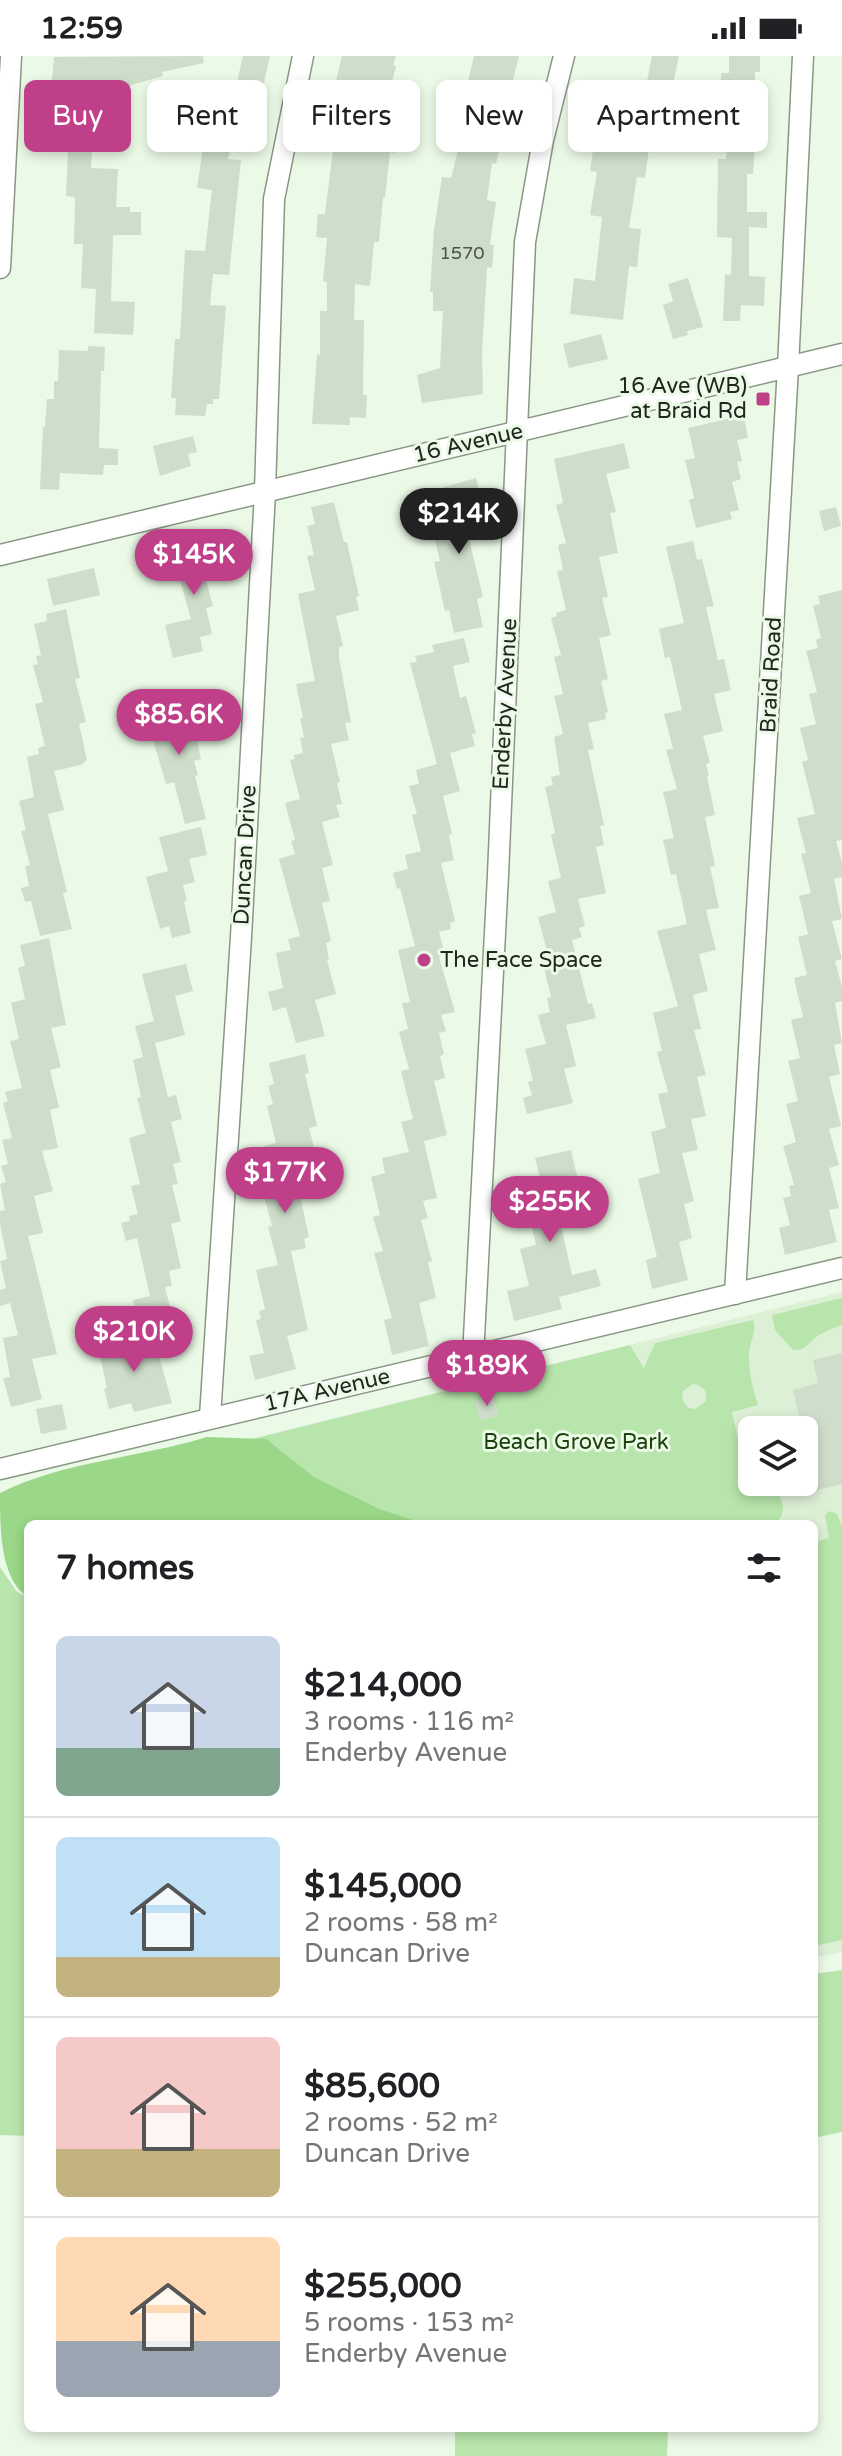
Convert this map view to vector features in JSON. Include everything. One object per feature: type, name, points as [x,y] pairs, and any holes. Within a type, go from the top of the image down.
[{"type":"street","points":[[0,268],[11,56]]},
{"type":"street","name":"Duncan Drive","points":[[210,1417],[241,937],[265,492],[274,199],[303,56]]},
{"type":"street","name":"Enderby Avenue","points":[[473,1357],[525,242],[543,140],[564,56]]},
{"type":"street","name":"Braid Road","points":[[735,1294],[803,56]]},
{"type":"street","name":"16 Avenue","points":[[0,555],[842,354]]},
{"type":"street","name":"17A Avenue","points":[[0,1469],[842,1268]]},
{"type":"shaded area","points":[[842,1292],[842,1952],[818,1957],[818,1520],[680,1520],[643,1365],[630,1345]]},
{"type":"green space","points":[[842,1298],[842,1325],[819,1335],[804,1348],[793,1350],[775,1330],[772,1315]]},
{"type":"green space","name":"Beach Grove Park","points":[[753,1320],[749,1360],[758,1405],[732,1412],[738,1440],[738,1496],[780,1496],[783,1510],[778,1520],[27,1520],[19,1497],[630,1345],[644,1368],[655,1343]],"holes":[[[693,1384],[704,1390],[706,1401],[696,1409],[688,1408],[682,1399],[683,1391]]]},
{"type":"green space","points":[[207,1437],[266,1439],[314,1477],[377,1508],[412,1520],[24,1520],[24,1593],[19,1589],[7,1566],[4,1552],[0,1493],[50,1474]]},
{"type":"green space","points":[[829,1511],[837,1514],[842,1527],[842,1940],[818,1945],[818,1541],[829,1538],[825,1515]]},
{"type":"green space","points":[[0,1567],[17,1592],[24,1595],[24,2136],[0,2135]]},
{"type":"green space","points":[[842,1970],[842,2132],[818,2137],[818,1973]]},
{"type":"green space","points":[[455,2432],[668,2432],[667,2456],[455,2456]]},
{"type":"building","points":[[203,56],[204,63],[162,72],[163,76],[131,85],[131,80],[52,80],[54,57]]},
{"type":"building","points":[[243,56],[270,56],[265,80],[237,80]]},
{"type":"building","points":[[342,56],[396,56],[392,80],[336,80]]},
{"type":"building","points":[[474,56],[519,56],[513,80],[468,80]]},
{"type":"building","points":[[652,56],[679,56],[674,80],[647,80]]},
{"type":"building","points":[[729,56],[760,56],[760,72],[755,72],[755,80],[721,80],[721,73],[729,73]]},
{"type":"building","points":[[68,152],[92,152],[91,168],[118,169],[116,207],[130,207],[130,212],[141,212],[141,235],[113,235],[111,301],[135,302],[133,335],[94,333],[96,289],[81,288],[83,244],[74,244],[75,197],[66,196]]},
{"type":"building","points":[[202,152],[230,152],[228,159],[241,160],[229,275],[213,274],[210,305],[226,306],[219,399],[207,404],[205,416],[175,415],[176,398],[171,398],[175,339],[180,339],[185,250],[205,251],[212,190],[197,188]]},
{"type":"building","points":[[333,152],[390,152],[379,242],[374,242],[370,286],[355,284],[354,320],[364,320],[363,395],[367,395],[366,418],[350,417],[350,425],[312,424],[317,354],[320,355],[320,311],[327,311],[327,282],[323,281],[327,238],[316,237],[318,214],[325,214]]},
{"type":"building","points":[[457,152],[499,152],[496,164],[492,163],[487,200],[496,202],[490,245],[494,245],[492,268],[487,267],[483,394],[422,403],[417,375],[440,368],[443,311],[433,311],[433,292],[430,292],[434,230],[442,177],[451,178]]},
{"type":"building","points":[[593,152],[648,152],[645,178],[637,177],[629,228],[641,229],[637,267],[629,266],[623,320],[570,314],[574,278],[595,281],[602,217],[590,215],[597,172],[590,171]]},
{"type":"building","points":[[727,152],[754,152],[753,174],[747,174],[747,212],[767,212],[767,228],[749,227],[749,276],[765,277],[764,306],[741,305],[740,321],[723,321],[725,274],[731,275],[732,238],[717,237],[718,159],[726,159]]},
{"type":"building","points":[[688,278],[703,327],[673,339],[663,305],[673,301],[668,284]]},
{"type":"building","points":[[601,334],[608,359],[569,368],[563,344]]},
{"type":"building","points":[[88,346],[105,347],[104,371],[101,371],[99,448],[118,449],[118,465],[104,465],[103,475],[60,473],[59,490],[40,489],[43,426],[47,399],[54,399],[54,381],[58,381],[59,350],[88,351]]},
{"type":"building","points":[[743,412],[748,438],[737,440],[742,461],[737,462],[741,479],[732,482],[739,510],[730,512],[732,519],[696,528],[689,500],[694,498],[685,460],[695,458],[688,428]]},
{"type":"building","points":[[193,436],[197,452],[188,454],[191,466],[160,476],[153,446]]},
{"type":"building","points":[[624,443],[630,468],[606,474],[616,512],[610,513],[618,553],[599,557],[608,597],[602,598],[611,635],[599,638],[608,679],[601,681],[608,712],[605,713],[606,719],[588,723],[594,749],[588,750],[604,825],[600,826],[604,845],[596,847],[606,893],[578,899],[585,926],[579,928],[582,937],[572,940],[588,1004],[592,1003],[596,1018],[566,1025],[576,1066],[564,1069],[573,1103],[527,1114],[523,1098],[532,1095],[528,1082],[533,1081],[525,1049],[546,1044],[538,1015],[550,1012],[547,998],[551,997],[541,956],[548,955],[538,917],[556,912],[548,881],[561,878],[551,835],[555,833],[545,787],[553,785],[551,777],[560,775],[554,737],[563,734],[554,696],[563,694],[554,657],[561,655],[551,618],[566,610],[557,571],[563,570],[558,545],[566,543],[556,505],[563,503],[554,459]]},
{"type":"building","points":[[476,478],[481,497],[475,499],[483,531],[468,535],[483,597],[477,599],[483,627],[454,633],[449,610],[445,611],[434,562],[440,561],[430,519],[451,514],[444,487]]},
{"type":"building","points":[[334,502],[359,596],[356,597],[359,610],[336,616],[343,646],[339,647],[339,658],[351,722],[345,723],[349,740],[331,744],[340,782],[337,783],[342,804],[336,805],[340,817],[322,822],[333,865],[322,868],[330,901],[322,903],[331,941],[326,943],[327,960],[336,994],[315,1000],[325,1036],[296,1043],[286,1007],[273,1011],[268,992],[283,988],[276,953],[291,950],[288,939],[300,936],[279,859],[295,854],[291,841],[295,840],[285,803],[300,799],[290,760],[295,759],[294,755],[303,753],[300,718],[303,718],[296,684],[315,681],[298,594],[315,590],[307,556],[314,555],[307,526],[315,524],[311,507]]},
{"type":"building","points":[[836,507],[841,526],[824,531],[819,511]]},
{"type":"building","points":[[215,536],[222,563],[203,568],[213,606],[206,608],[212,634],[200,637],[203,651],[173,658],[165,625],[191,619],[180,580],[186,579],[177,546]]},
{"type":"building","points":[[693,541],[697,560],[702,559],[714,606],[706,607],[718,660],[724,659],[731,690],[714,694],[723,731],[703,736],[710,763],[706,764],[707,776],[715,815],[705,817],[715,866],[710,867],[719,908],[706,910],[716,950],[699,954],[708,991],[693,995],[701,1029],[694,1030],[706,1075],[697,1077],[706,1116],[691,1119],[698,1150],[682,1153],[694,1201],[684,1204],[692,1238],[679,1242],[688,1280],[652,1289],[646,1260],[657,1257],[638,1179],[660,1173],[651,1132],[666,1128],[658,1094],[668,1092],[657,1052],[662,1051],[653,1013],[678,1006],[657,931],[687,924],[676,874],[671,875],[663,840],[674,838],[663,792],[677,789],[666,750],[673,749],[664,714],[682,710],[670,657],[665,658],[659,629],[684,623],[666,547]]},
{"type":"building","points":[[94,568],[100,595],[53,606],[47,579]]},
{"type":"building","points":[[842,590],[842,840],[836,841],[842,877],[834,879],[842,919],[832,921],[842,959],[835,961],[842,987],[842,1001],[835,1003],[842,1043],[834,1045],[840,1074],[829,1077],[841,1126],[829,1129],[839,1165],[829,1168],[839,1208],[829,1210],[837,1242],[785,1255],[779,1228],[790,1225],[783,1198],[791,1196],[789,1186],[794,1185],[783,1146],[796,1142],[786,1104],[798,1101],[788,1061],[800,1058],[791,1020],[803,1017],[794,978],[807,975],[798,937],[808,934],[799,896],[811,893],[801,854],[806,853],[797,818],[815,814],[802,762],[808,760],[800,728],[816,724],[809,694],[817,692],[806,651],[818,648],[816,640],[821,638],[813,606],[820,604],[818,596]]},
{"type":"building","points":[[66,609],[80,678],[75,679],[86,722],[79,724],[87,760],[81,765],[54,771],[64,810],[48,814],[67,892],[63,893],[72,929],[40,936],[31,901],[25,902],[21,888],[29,886],[25,866],[30,865],[21,831],[26,830],[19,801],[34,797],[27,757],[39,754],[38,748],[45,746],[35,704],[43,702],[33,665],[38,664],[36,656],[41,655],[34,624],[47,621],[46,614]]},
{"type":"building","points":[[464,638],[470,662],[453,666],[460,698],[466,696],[476,733],[472,734],[475,746],[450,753],[460,791],[443,796],[452,834],[449,835],[454,860],[441,863],[455,921],[450,923],[451,929],[439,932],[445,955],[439,957],[455,1012],[441,1015],[446,1031],[439,1033],[445,1078],[434,1081],[447,1135],[424,1141],[437,1198],[423,1201],[428,1218],[421,1220],[432,1261],[428,1262],[436,1298],[419,1303],[429,1346],[392,1355],[384,1320],[392,1318],[374,1253],[383,1251],[373,1217],[380,1215],[371,1177],[385,1173],[382,1158],[409,1152],[401,1122],[413,1119],[401,1071],[409,1069],[399,1032],[408,1029],[402,1003],[410,1002],[398,950],[415,946],[393,873],[408,869],[405,855],[421,851],[412,815],[417,814],[409,786],[419,784],[416,770],[437,764],[410,663],[417,662],[415,656],[434,652],[432,645]]},
{"type":"building","points":[[189,704],[201,759],[194,761],[198,775],[195,776],[206,819],[185,824],[174,782],[166,784],[146,716]]},
{"type":"building","points":[[201,827],[207,855],[189,859],[195,882],[183,885],[191,933],[172,938],[169,926],[160,929],[146,877],[168,871],[159,837]]},
{"type":"building","points":[[49,938],[66,1025],[51,1028],[61,1067],[50,1070],[59,1107],[50,1110],[58,1148],[42,1151],[53,1191],[34,1196],[43,1233],[28,1236],[57,1354],[32,1359],[42,1399],[11,1407],[3,1378],[10,1377],[3,1338],[18,1335],[10,1303],[0,1306],[0,1290],[6,1288],[0,1261],[7,1259],[0,1224],[0,1211],[5,1210],[0,1184],[6,1182],[1,1166],[8,1164],[2,1140],[12,1138],[3,1103],[8,1101],[5,1092],[22,1088],[10,1041],[19,1039],[11,1003],[25,999],[18,968],[25,966],[20,945]]},
{"type":"building","points":[[186,964],[193,991],[175,996],[185,1035],[155,1043],[168,1097],[176,1095],[182,1119],[171,1122],[181,1162],[173,1164],[178,1184],[172,1185],[181,1221],[171,1224],[181,1268],[169,1271],[172,1286],[165,1287],[171,1311],[162,1313],[165,1324],[141,1331],[133,1300],[150,1296],[137,1238],[126,1241],[121,1223],[130,1221],[129,1216],[138,1214],[131,1186],[140,1184],[129,1138],[146,1133],[137,1098],[141,1097],[133,1060],[143,1057],[135,1026],[154,1021],[142,974]]},
{"type":"building","points":[[305,1054],[309,1073],[305,1074],[317,1126],[309,1128],[318,1162],[304,1165],[306,1169],[295,1172],[309,1237],[304,1239],[306,1248],[291,1251],[308,1330],[287,1336],[296,1369],[255,1380],[249,1356],[264,1353],[256,1320],[261,1319],[259,1311],[265,1309],[256,1270],[278,1265],[261,1185],[273,1182],[264,1146],[276,1143],[267,1106],[273,1104],[268,1086],[274,1084],[269,1063]]},
{"type":"building","points":[[571,1150],[579,1184],[565,1188],[572,1218],[560,1221],[572,1275],[596,1269],[601,1286],[559,1297],[562,1309],[514,1321],[507,1291],[529,1286],[520,1249],[536,1245],[526,1203],[545,1198],[535,1158]]},
{"type":"building","points":[[153,1334],[172,1403],[134,1412],[131,1403],[109,1409],[98,1347]]},
{"type":"building","points":[[842,1353],[842,1484],[818,1490],[818,1416],[799,1416],[793,1390],[818,1383],[813,1360]]},
{"type":"building","points":[[494,1396],[498,1416],[480,1420],[475,1401]]},
{"type":"building","points":[[62,1404],[67,1429],[41,1434],[36,1409]]},
{"type":"place","name":"16 Ave (WB) at Braid Rd","points":[[763,399]]},
{"type":"place","name":"The Face Space","points":[[424,960]]}]
